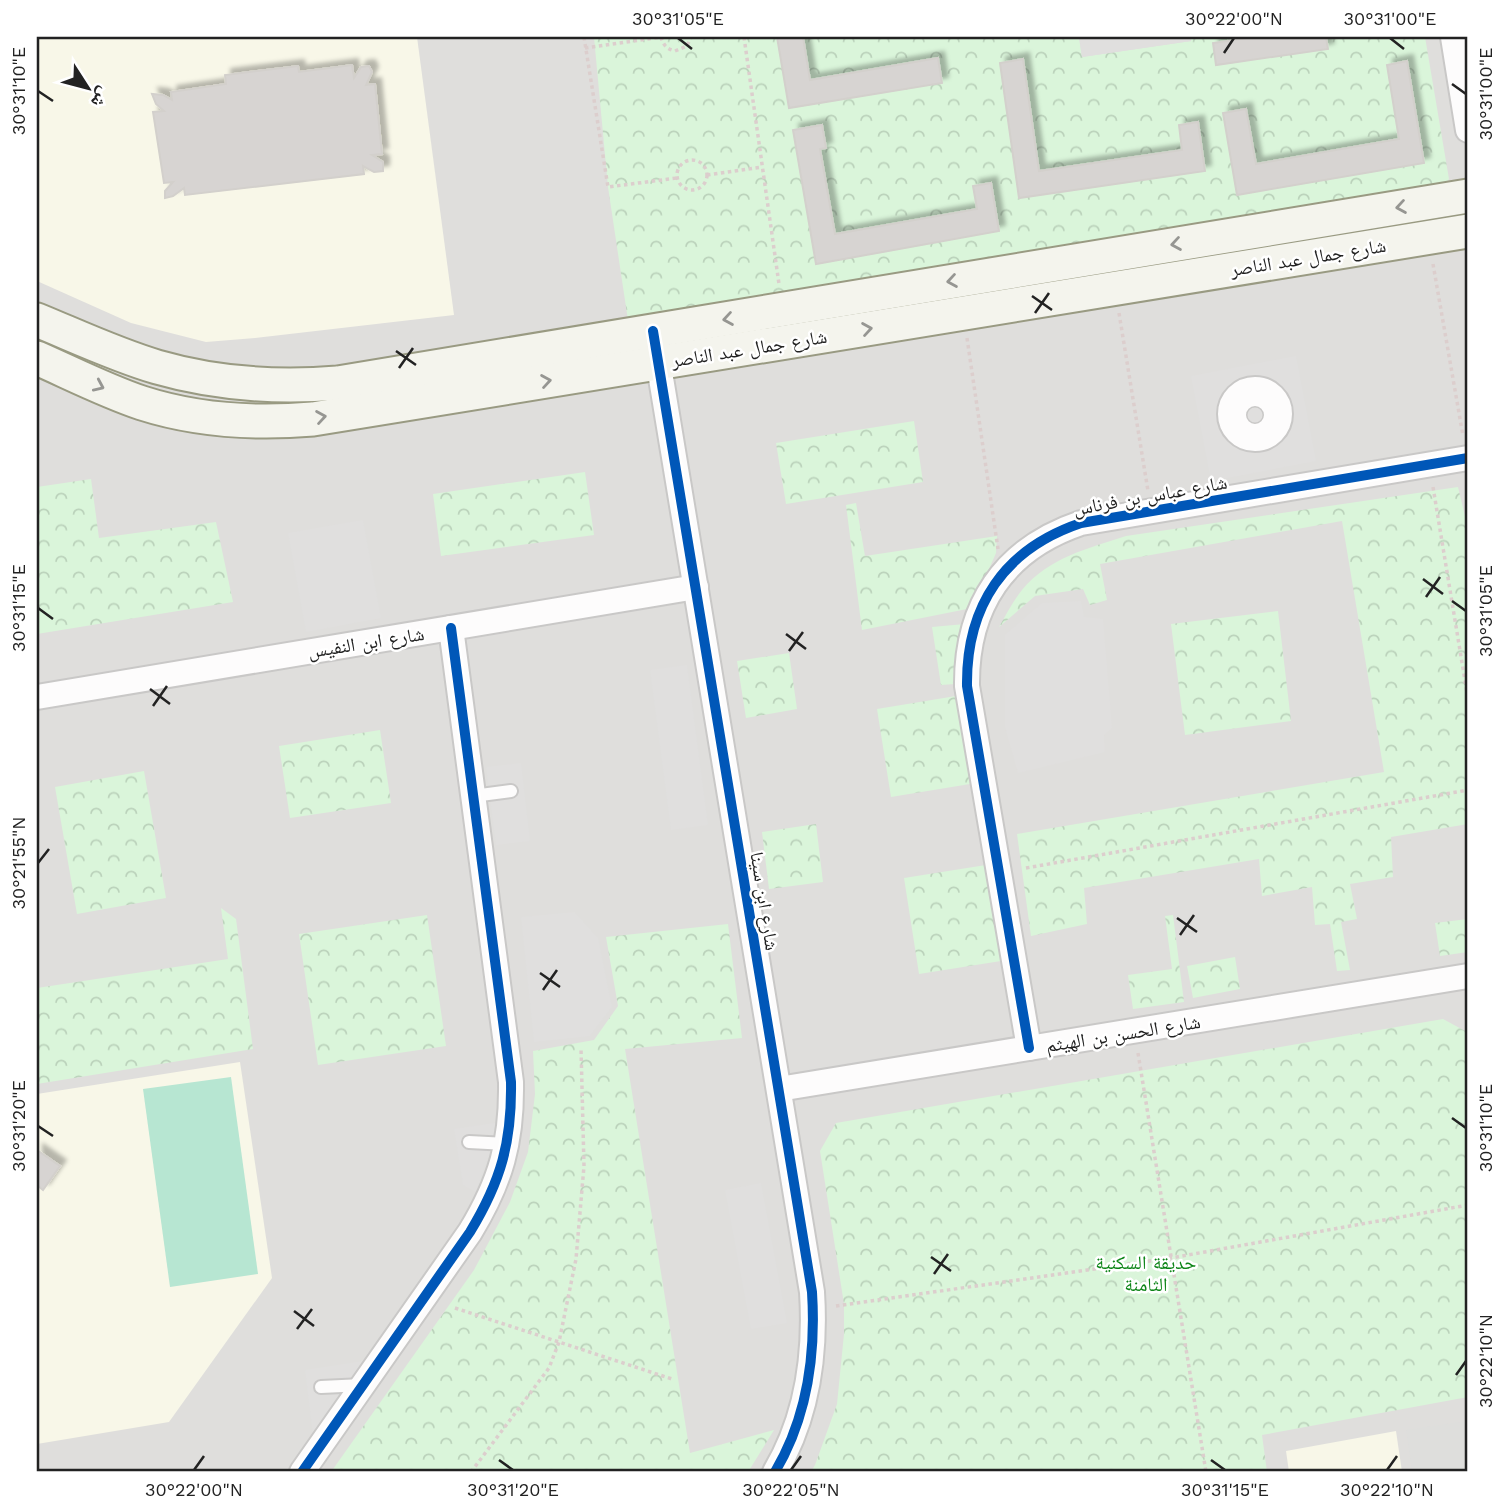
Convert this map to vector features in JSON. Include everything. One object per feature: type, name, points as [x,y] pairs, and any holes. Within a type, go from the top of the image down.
[{"type":"main road","name":"شارع جمال عبد الناصر","points":[[37,358],[115,392],[165,410],[191,416],[252,422],[313,419],[656,347],[783,310],[1468,196]]},
{"type":"main road","name":"شارع جمال عبد الناصر","points":[[37,320],[120,355],[192,376],[265,386],[302,386],[963,313],[1468,232]]},
{"type":"street","points":[[1453,37],[1468,130]]},
{"type":"street","name":"شارع ابن سينا","points":[[656,347],[812,1293],[813,1344],[805,1395],[788,1447],[775,1472]]},
{"type":"street","name":"شارع عباس بن فرناس","points":[[1029,1048],[967,686],[969,646],[981,608],[990,590],[1029,548],[1063,529],[1081,523],[1468,458]]},
{"type":"street","name":"شارع ابن النفيس","points":[[37,697],[696,587]]},
{"type":"street","points":[[302,1472],[470,1232],[496,1184],[507,1144],[511,1082],[451,628]]},
{"type":"street","name":"شارع الحسن بن الهيثم","points":[[779,1089],[1468,976]]},
{"type":"lane","points":[[1246,384],[1268,385],[1283,399],[1286,410],[1282,430],[1265,443],[1254,445],[1243,443],[1234,437],[1225,418],[1229,397],[1246,384]]},
{"type":"lane","points":[[473,796],[511,792]]},
{"type":"lane","points":[[469,1142],[507,1144]]},
{"type":"lane","points":[[321,1387],[363,1385]]},
{"type":"path","points":[[584,37],[608,187],[677,178]]},
{"type":"path","points":[[585,48],[661,37],[667,48],[675,51],[687,46],[691,37]]},
{"type":"path","points":[[744,37],[783,310]]},
{"type":"path","points":[[688,161],[701,163],[707,175],[702,187],[694,191],[681,186],[677,178],[681,165],[688,161]]},
{"type":"path","points":[[707,175],[762,167]]},
{"type":"path","points":[[1429,238],[1468,458]]},
{"type":"path","points":[[1115,289],[1152,511]]},
{"type":"path","points":[[963,313],[1002,575]]},
{"type":"path","points":[[1429,465],[1468,699]]},
{"type":"path","points":[[1026,868],[1468,790]]},
{"type":"path","points":[[1135,1031],[1206,1472]]},
{"type":"path","points":[[471,1472],[549,1368],[559,1342],[576,1259],[583,1166],[581,1048]]},
{"type":"path","points":[[813,1309],[1171,1258],[1468,1205]]},
{"type":"path","points":[[455,1308],[672,1379]]},
{"type":"shaded area","points":[[37,37],[1468,37],[1468,1472],[37,1472]]},
{"type":"shaded area","points":[[37,37],[417,37],[454,315],[206,342],[131,323],[37,281]]},
{"type":"shaded area","points":[[1079,37],[1191,37],[1191,41],[1082,57]]},
{"type":"shaded area","points":[[1296,356],[1316,461],[1211,481],[1191,376]]},
{"type":"shaded area","points":[[363,520],[381,618],[306,632],[288,533]]},
{"type":"shaded area","points":[[1081,601],[1084,617],[1103,619],[1112,728],[1104,735],[1105,752],[1018,773],[1005,727],[1005,635],[1042,603]]},
{"type":"shaded area","points":[[687,665],[708,825],[671,830],[650,670]]},
{"type":"shaded area","points":[[521,763],[530,841],[496,845],[486,767]]},
{"type":"shaded area","points":[[575,912],[598,938],[612,1007],[590,1036],[534,1042],[521,917]]},
{"type":"shaded area","points":[[240,1062],[272,1278],[169,1422],[37,1444],[37,1094]]},
{"type":"shaded area","points":[[501,1122],[476,1192],[463,1185],[454,1129]]},
{"type":"shaded area","points":[[761,1183],[787,1323],[751,1329],[725,1190]]},
{"type":"shaded area","points":[[370,1360],[313,1436],[305,1370]]},
{"type":"shaded area","points":[[1468,1421],[1468,1472],[1412,1472],[1406,1430]]},
{"type":"shaded area","points":[[1396,1431],[1402,1472],[1289,1472],[1286,1451]]},
{"type":"green space","points":[[594,37],[1079,37],[1082,57],[1191,41],[1191,37],[1425,37],[1449,179],[1440,190],[629,327],[608,187]]},
{"type":"green space","points":[[914,421],[923,482],[786,504],[776,443]]},
{"type":"green space","points":[[585,472],[594,535],[441,556],[433,494]]},
{"type":"green space","points":[[91,479],[99,538],[216,522],[233,602],[37,634],[37,487]]},
{"type":"green space","points":[[1458,487],[1468,529],[1468,824],[1391,837],[1393,877],[1350,884],[1357,919],[1341,922],[1350,970],[1337,971],[1330,924],[1315,925],[1312,887],[1262,896],[1259,859],[1084,888],[1087,924],[1031,936],[1017,834],[1384,772],[1342,521],[1100,564],[1107,600],[1090,605],[1083,589],[1035,596],[999,627],[1032,579],[1070,555],[1126,536]]},
{"type":"green space","points":[[856,503],[865,556],[997,536],[996,553],[972,608],[862,630],[846,505]]},
{"type":"green space","points":[[1278,611],[1291,721],[1185,735],[1171,624]]},
{"type":"green space","points":[[965,624],[956,652],[955,684],[941,685],[932,627]]},
{"type":"green space","points":[[789,653],[797,709],[746,718],[737,661]]},
{"type":"green space","points":[[956,696],[970,784],[891,797],[877,709]]},
{"type":"green space","points":[[380,730],[391,803],[290,818],[279,746]]},
{"type":"green space","points":[[144,771],[166,898],[77,914],[55,787]]},
{"type":"green space","points":[[816,824],[823,882],[769,889],[762,832]]},
{"type":"green space","points":[[986,865],[1001,961],[919,974],[904,878]]},
{"type":"green space","points":[[221,908],[236,919],[253,1049],[37,1084],[37,988],[228,959]]},
{"type":"green space","points":[[427,915],[446,1046],[318,1065],[299,934]]},
{"type":"green space","points":[[1173,915],[1184,1002],[1133,1009],[1128,975],[1172,969],[1165,916]]},
{"type":"green space","points":[[1468,919],[1468,952],[1440,956],[1435,923]]},
{"type":"green space","points":[[728,924],[742,1038],[625,1049],[690,1453],[774,1430],[748,1472],[331,1472],[474,1270],[510,1202],[528,1152],[535,1094],[533,1051],[594,1040],[618,1006],[606,937]]},
{"type":"green space","points":[[1235,957],[1240,989],[1193,998],[1187,966]]},
{"type":"green space","name":"حديقة السكنية الثامنة","points":[[1443,1019],[1467,1032],[1468,1041],[1468,1397],[1262,1435],[1267,1472],[811,1472],[837,1404],[844,1334],[844,1304],[820,1151],[836,1123]]},
{"type":"green space","points":[[231,1077],[258,1274],[170,1287],[143,1089]]},
{"type":"building","points":[[777,37],[803,37],[810,80],[938,58],[942,83],[789,108]]},
{"type":"building","points":[[1254,37],[1326,37],[1328,49],[1216,65],[1213,43]]},
{"type":"building","points":[[1023,59],[1039,171],[1182,150],[1179,125],[1198,122],[1205,171],[1019,198],[1000,63]]},
{"type":"building","points":[[1407,61],[1424,163],[1237,195],[1223,113],[1246,109],[1256,164],[1399,139],[1387,65]]},
{"type":"building","points":[[352,65],[354,78],[361,67],[369,66],[372,72],[366,85],[375,84],[382,154],[372,155],[383,162],[383,171],[374,172],[363,166],[364,174],[185,195],[184,188],[165,198],[165,191],[173,182],[164,183],[153,112],[164,111],[156,104],[152,94],[163,95],[172,100],[171,92],[226,84],[225,75],[298,66],[299,72]]},
{"type":"building","points":[[822,125],[826,148],[820,149],[835,234],[977,209],[973,186],[991,183],[999,231],[816,264],[793,130]]},
{"type":"building","points":[[37,1150],[60,1166],[43,1190],[37,1185]]},
{"type":"cycle path","points":[[653,331],[812,1292],[812,1339],[807,1385],[795,1430],[775,1472]]},
{"type":"cycle path","points":[[1029,1048],[967,686],[968,657],[974,630],[982,606],[995,584],[1011,565],[1031,548],[1054,534],[1081,523],[1468,458]]},
{"type":"cycle path","points":[[302,1472],[470,1232],[497,1178],[507,1142],[511,1082],[451,628]]}]
